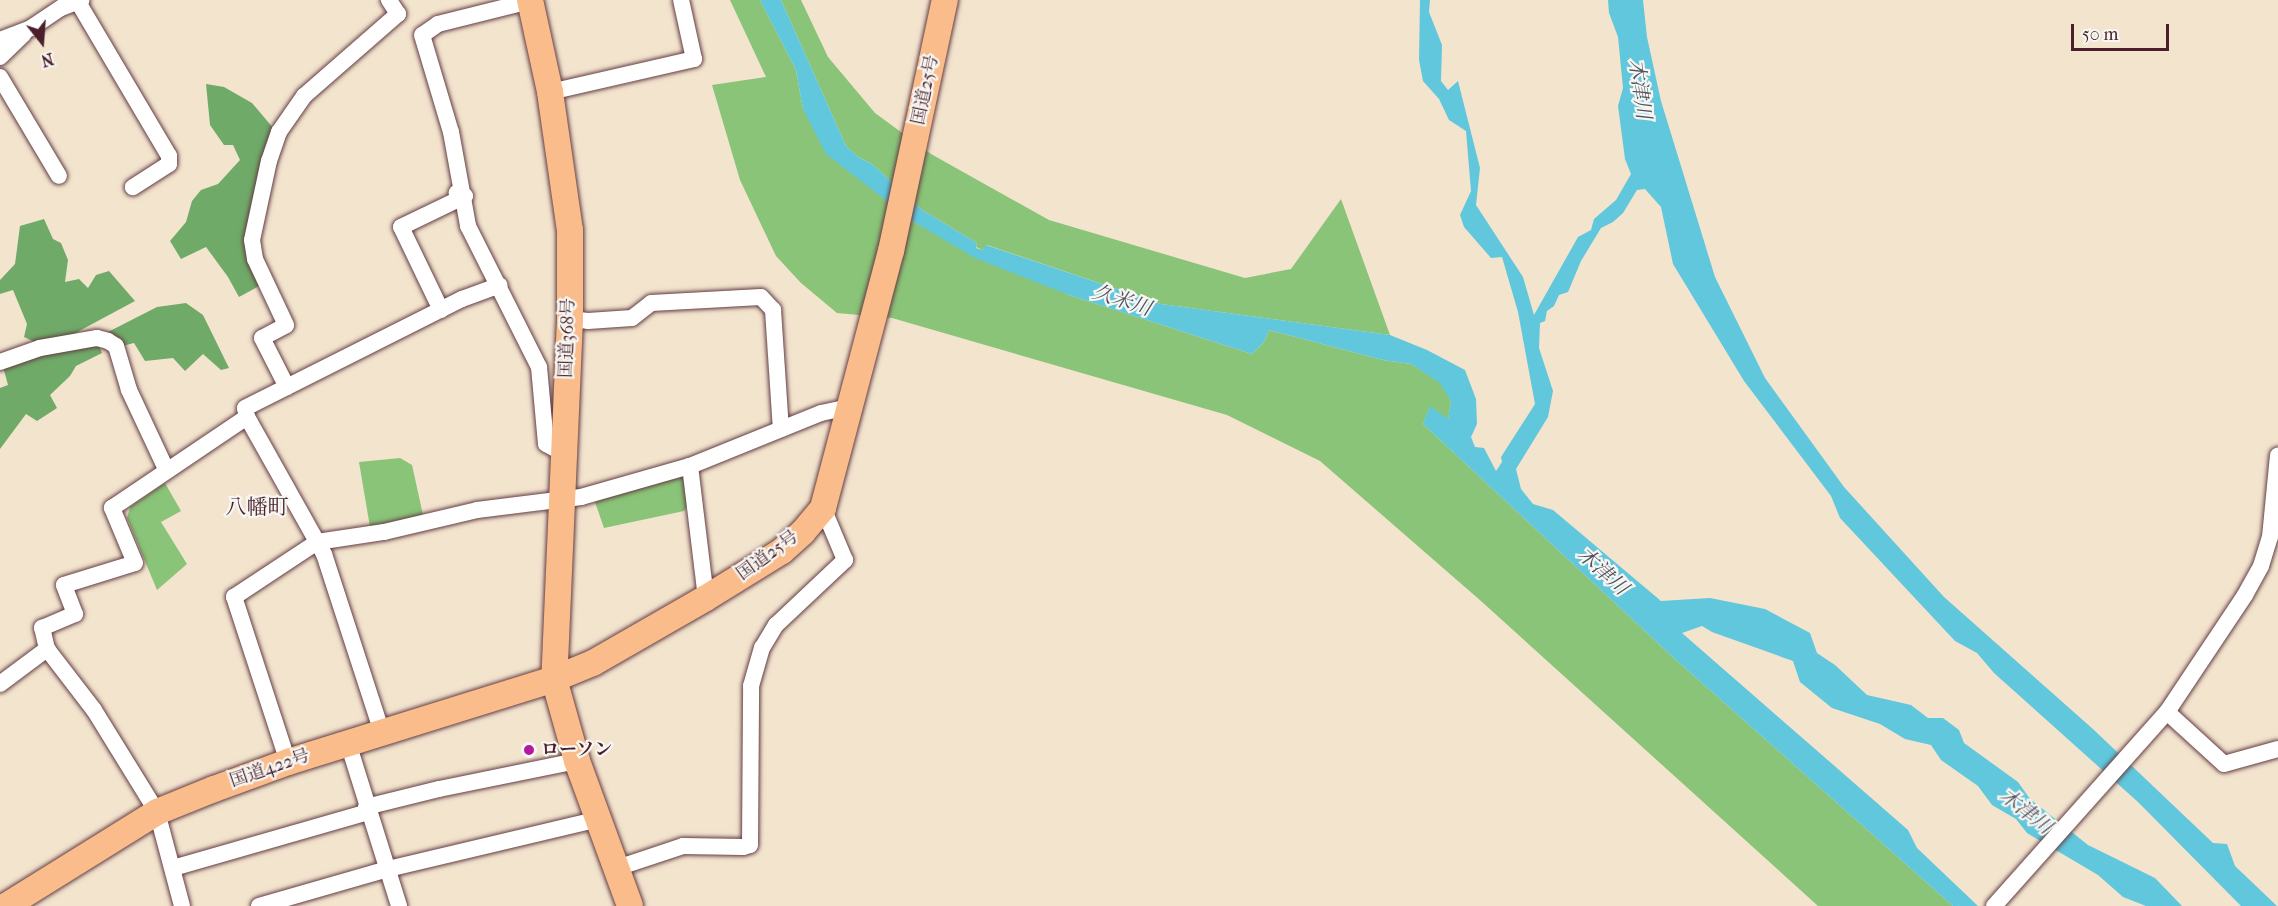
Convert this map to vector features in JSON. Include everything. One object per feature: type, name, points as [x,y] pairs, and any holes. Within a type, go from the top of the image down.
[{"type":"highway","name":"国道25号","points":[[554,679],[594,663],[782,551],[823,508],[895,234],[945,0]]},
{"type":"highway","name":"国道368号","points":[[530,1],[550,92],[570,230],[570,319],[560,500],[554,679]]},
{"type":"highway","name":"国道422号","points":[[6,906],[157,812],[288,762],[554,679]]},
{"type":"highway","points":[[554,679],[577,761],[630,906]]},
{"type":"street","points":[[287,387],[262,338],[286,325],[255,259],[252,240],[269,161],[279,132],[304,96],[398,14],[389,0]]},
{"type":"street","points":[[550,92],[694,59],[681,0]]},
{"type":"street","points":[[0,57],[31,28],[61,8],[80,1],[169,156],[169,164],[133,187]]},
{"type":"street","points":[[530,1],[438,24],[422,35],[451,132],[460,195],[468,226],[500,285],[538,367],[546,444],[563,453]]},
{"type":"street","points":[[0,40],[31,28]]},
{"type":"street","points":[[0,77],[59,176]]},
{"type":"street","points":[[441,310],[401,227],[460,195]]},
{"type":"street","points":[[382,732],[324,554],[247,417],[245,408],[441,310],[500,285]]},
{"type":"street","points":[[570,319],[588,321],[632,318],[651,303],[761,297],[773,310],[781,429]]},
{"type":"street","points":[[0,362],[40,348],[97,338],[116,346],[129,390],[167,471]]},
{"type":"street","points":[[288,762],[234,597],[316,542],[384,532],[477,510],[581,498],[690,466],[821,413],[850,407]]},
{"type":"street","points":[[182,906],[157,812],[94,710],[46,650],[42,628],[75,614],[64,585],[135,563],[112,508],[247,417]]},
{"type":"street","points":[[1994,906],[2164,716],[2261,566],[2270,537],[2278,455]]},
{"type":"street","points":[[690,466],[706,598]]},
{"type":"street","points":[[617,868],[683,846],[743,848],[750,845],[752,686],[762,648],[776,625],[845,560],[823,508]]},
{"type":"street","points":[[0,684],[46,650]]},
{"type":"street","points":[[2164,716],[2224,764],[2278,749]]},
{"type":"street","points":[[348,743],[399,906]]},
{"type":"street","points":[[173,868],[439,789],[577,761]]},
{"type":"street","points":[[259,906],[388,869],[599,819]]},
{"type":"green space","points":[[730,0],[760,0],[796,70],[803,109],[914,222],[1069,295],[1252,354],[1264,342],[1269,330],[1383,360],[1411,364],[1441,383],[1451,401],[1448,420],[1430,407],[1423,424],[1676,660],[1953,906],[1818,906],[1481,601],[1320,461],[1227,415],[892,318],[837,313],[801,283],[776,256],[740,180],[712,85],[766,77]]},
{"type":"green space","points":[[781,0],[801,0],[828,57],[875,113],[931,154],[1049,220],[1245,278],[1291,269],[1341,199],[1390,335],[1161,304],[987,245],[983,250],[976,247],[977,243],[922,210],[872,164],[858,157],[846,146]]},
{"type":"green space","points":[[206,84],[224,87],[252,103],[274,129],[257,195],[261,285],[239,297],[228,277],[206,247],[181,259],[170,241],[186,222],[192,201],[201,190],[218,184],[240,160],[233,145],[224,145],[210,125]]},
{"type":"green space","points":[[44,219],[53,239],[61,243],[68,260],[65,282],[79,279],[88,288],[96,275],[109,271],[135,301],[68,337],[39,344],[24,337],[27,324],[13,290],[0,294],[0,280],[15,264],[20,226]]},
{"type":"green space","points":[[186,303],[203,315],[229,368],[221,370],[203,354],[185,371],[173,358],[145,361],[134,343],[122,346],[106,333],[157,307]]},
{"type":"green space","points":[[99,345],[102,353],[76,366],[70,376],[50,395],[57,408],[37,421],[26,414],[0,449],[0,388],[8,385],[3,367],[41,355]]},
{"type":"green space","points":[[400,458],[412,465],[423,515],[370,527],[359,462]]},
{"type":"green space","points":[[687,474],[689,504],[684,511],[604,528],[595,502],[597,499]]},
{"type":"green space","points":[[165,483],[181,511],[161,522],[187,564],[157,590],[127,518],[130,507]]},
{"type":"water","points":[[760,0],[781,0],[846,146],[858,157],[872,164],[922,210],[977,243],[976,248],[983,250],[986,245],[1161,304],[1390,335],[1427,350],[1465,370],[1476,399],[1477,424],[1471,437],[1475,447],[1484,448],[1496,471],[1502,462],[1501,457],[1535,404],[1518,312],[1502,257],[1491,258],[1464,227],[1460,215],[1471,191],[1466,131],[1449,120],[1439,99],[1423,81],[1419,60],[1420,0],[1430,0],[1429,12],[1442,45],[1441,81],[1448,90],[1458,81],[1480,168],[1476,205],[1523,277],[1534,315],[1578,237],[1591,230],[1594,219],[1616,200],[1631,174],[1625,159],[1618,106],[1623,88],[1618,37],[1609,13],[1608,0],[1643,0],[1647,37],[1661,101],[1715,277],[1765,378],[1844,487],[1944,597],[2094,730],[2213,843],[2227,844],[2235,866],[2277,906],[2241,906],[2138,802],[1994,673],[1977,653],[1955,641],[1840,518],[1831,496],[1744,381],[1673,264],[1661,207],[1645,189],[1637,190],[1623,213],[1613,222],[1601,228],[1581,261],[1568,292],[1559,295],[1554,306],[1547,311],[1545,321],[1540,323],[1539,348],[1553,391],[1548,417],[1516,469],[1521,489],[1533,504],[1553,510],[1661,601],[1710,598],[1765,609],[1810,633],[1817,653],[1835,665],[1867,695],[1911,705],[1928,718],[1943,718],[1959,730],[1964,743],[2018,782],[2030,799],[2088,845],[2155,878],[2182,906],[2146,906],[2123,897],[2098,875],[2027,833],[2016,819],[1992,805],[1978,786],[1941,760],[1931,745],[1905,739],[1880,724],[1832,708],[1800,682],[1793,661],[1712,632],[1702,626],[1682,633],[1908,830],[1917,848],[1978,906],[1953,906],[1676,660],[1423,424],[1430,406],[1448,419],[1451,401],[1440,383],[1411,364],[1383,360],[1269,330],[1264,342],[1252,354],[1069,295],[975,258],[914,222],[826,154],[803,109],[796,70]]},
{"type":"place","name":"ローソン","points":[[529,750]]},
{"type":"district","name":"八幡町","points":[[257,507]]},
{"type":"water label","name":"木津川","points":[[1640,89]]},
{"type":"water label","name":"久米川","points":[[1122,300]]},
{"type":"water label","name":"木津川","points":[[1603,571]]},
{"type":"water label","name":"木津川","points":[[2026,811]]}]
